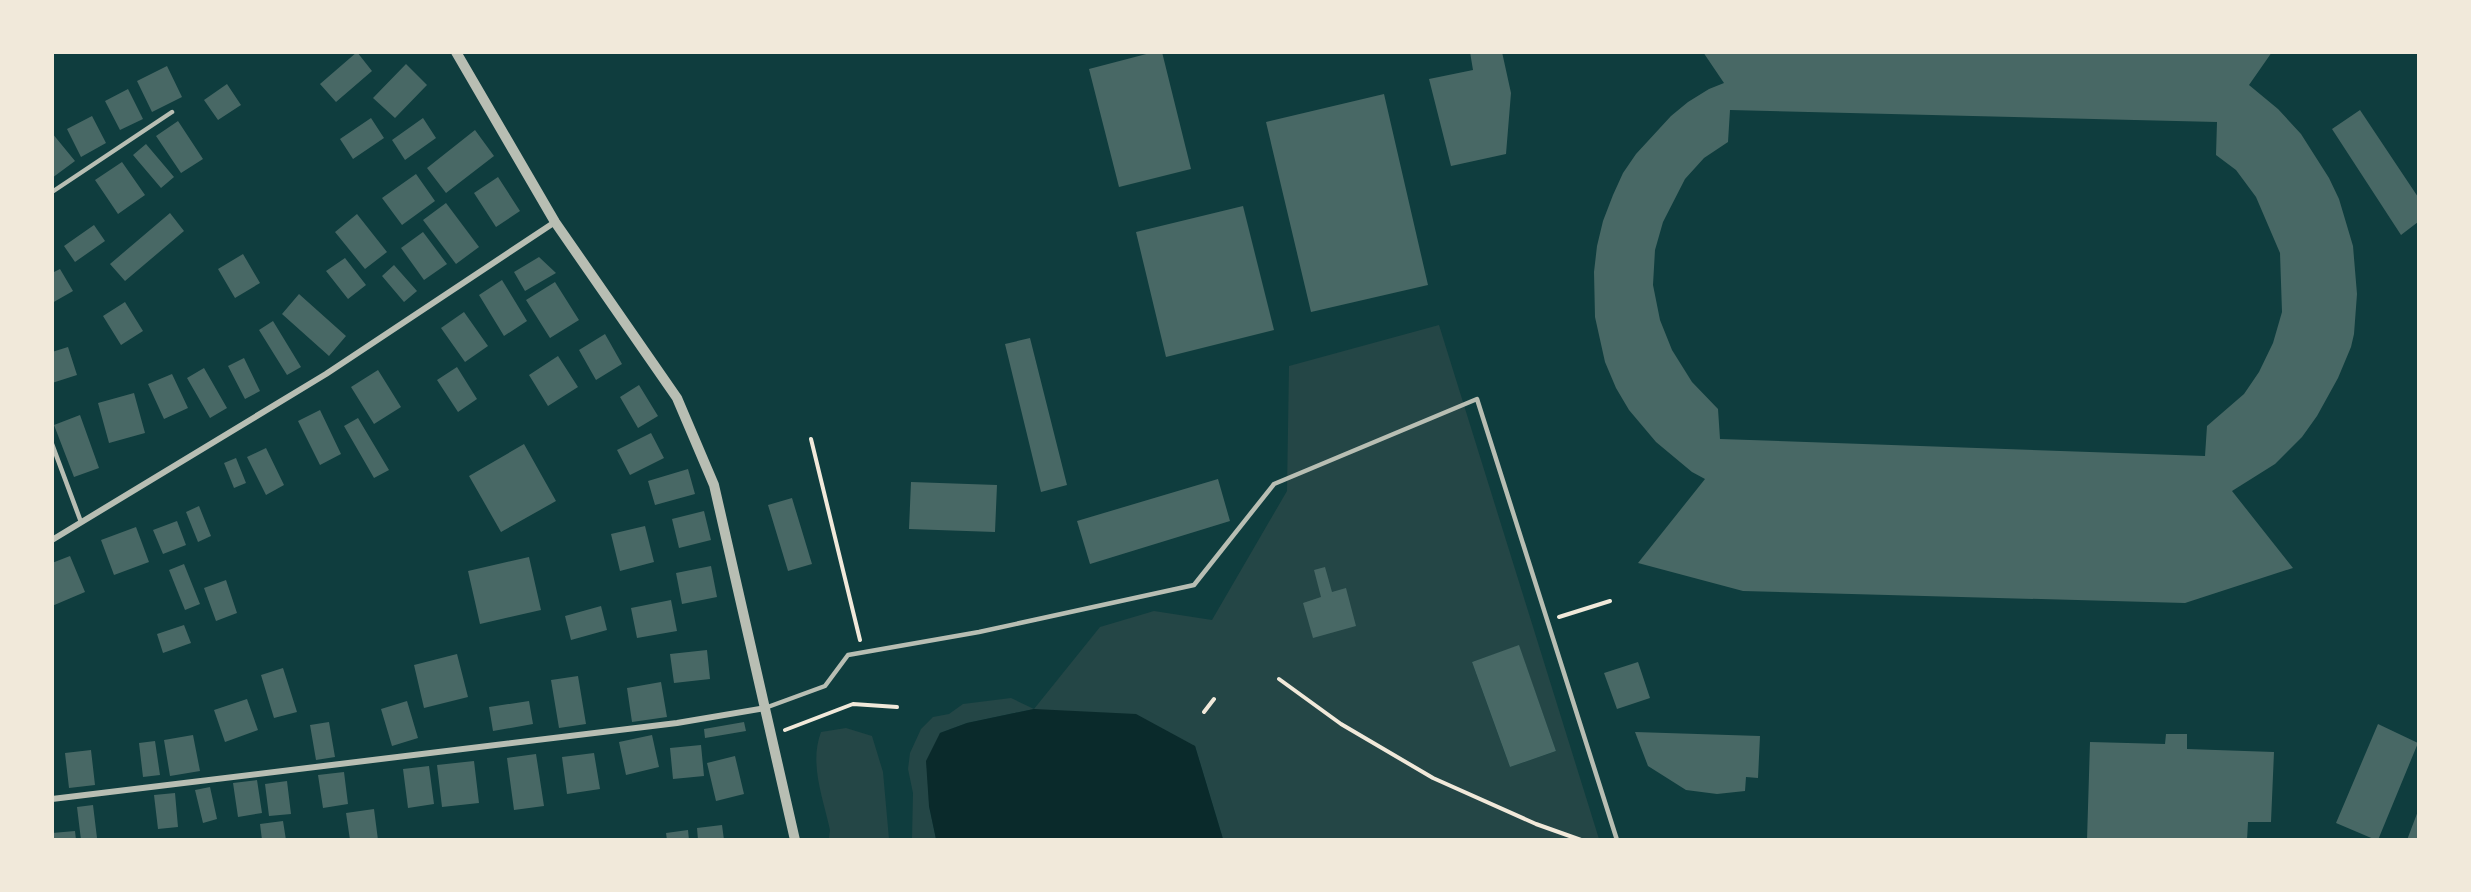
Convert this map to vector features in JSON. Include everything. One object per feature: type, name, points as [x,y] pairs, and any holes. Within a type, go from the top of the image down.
[{"type":"street","points":[[456,52],[555,222],[677,398],[714,485],[795,840]]},
{"type":"street","points":[[52,540],[326,374],[555,222]]},
{"type":"street","points":[[52,799],[665,725],[765,708]]},
{"type":"lane","points":[[52,192],[172,112]]},
{"type":"lane","points":[[765,708],[825,686],[848,655],[979,632],[1194,585],[1275,484],[1477,399],[1617,840]]},
{"type":"lane","points":[[52,444],[81,522]]},
{"type":"path","points":[[811,440],[863,652]]},
{"type":"path","points":[[1546,621],[1610,601]]},
{"type":"path","points":[[1279,679],[1341,724],[1433,778],[1536,824],[1581,840]]},
{"type":"path","points":[[1204,712],[1214,699]]},
{"type":"path","points":[[771,735],[853,704],[897,707]]},
{"type":"shaded area","points":[[1439,325],[1599,839],[1223,839],[1195,746],[1034,709],[1100,627],[1154,611],[1212,620],[1287,491],[1289,366]],"holes":[[[1519,646],[1556,751],[1510,767],[1472,662]]]},
{"type":"shaded area","points":[[1011,698],[1034,709],[967,723],[940,733],[929,806],[936,839],[912,839],[913,793],[908,769],[910,753],[921,729],[933,717],[949,714],[963,704]]},
{"type":"shaded area","points":[[1034,709],[1136,714],[1195,746],[1223,839],[936,839],[929,806],[926,761],[940,733],[967,723]]},
{"type":"shaded area","points":[[846,728],[872,736],[883,772],[889,839],[829,839],[830,830],[821,793],[816,756],[821,732]]},
{"type":"building","points":[[357,52],[372,71],[336,102],[320,84]]},
{"type":"building","points":[[1154,52],[1162,52],[1191,169],[1119,187],[1089,69]]},
{"type":"building","points":[[1470,52],[1502,52],[1511,93],[1506,154],[1451,166],[1429,79],[1473,70]]},
{"type":"building","points":[[1703,52],[2272,52],[2249,85],[2278,109],[2301,134],[2329,178],[2339,199],[2353,246],[2357,294],[2351,347],[2338,378],[2317,416],[2302,437],[2275,464],[2232,491],[2293,568],[2185,603],[1743,591],[1638,563],[1705,479],[1692,472],[1656,442],[1629,410],[1616,388],[1605,362],[1595,317],[1594,272],[1597,246],[1613,195],[1623,173],[1636,154],[1671,116],[1688,102],[1724,83]],"holes":[[[1730,110],[2217,122],[2216,155],[2236,170],[2256,197],[2280,253],[2282,312],[2273,343],[2259,372],[2244,394],[2207,426],[2205,456],[1720,439],[1718,409],[1692,382],[1672,350],[1660,320],[1653,285],[1655,250],[1663,222],[1685,179],[1704,158],[1728,142]]]},
{"type":"building","points":[[406,64],[427,85],[395,118],[373,98]]},
{"type":"building","points":[[167,66],[182,97],[152,112],[137,81]]},
{"type":"building","points":[[227,84],[241,105],[218,120],[204,100]]},
{"type":"building","points":[[128,89],[143,119],[120,130],[105,101]]},
{"type":"building","points":[[1384,94],[1428,285],[1311,312],[1266,122]]},
{"type":"building","points":[[2360,110],[2418,197],[2418,222],[2401,235],[2332,129]]},
{"type":"building","points":[[92,116],[106,143],[81,157],[67,129]]},
{"type":"building","points":[[371,118],[384,138],[353,159],[340,139]]},
{"type":"building","points":[[423,118],[436,138],[405,160],[392,140]]},
{"type":"building","points":[[178,121],[203,159],[181,173],[156,136]]},
{"type":"building","points":[[475,130],[494,156],[446,193],[427,168]]},
{"type":"building","points":[[52,133],[75,161],[52,178]]},
{"type":"building","points":[[146,144],[174,177],[161,188],[133,155]]},
{"type":"building","points":[[122,162],[145,195],[118,214],[95,180]]},
{"type":"building","points":[[416,174],[435,201],[402,225],[382,198]]},
{"type":"building","points":[[498,177],[520,211],[496,227],[474,193]]},
{"type":"building","points":[[446,203],[479,247],[456,264],[423,220]]},
{"type":"building","points":[[1243,206],[1274,330],[1166,357],[1136,232]]},
{"type":"building","points":[[170,213],[184,231],[125,281],[110,264]]},
{"type":"building","points":[[357,214],[387,252],[365,269],[335,232]]},
{"type":"building","points":[[94,225],[105,241],[75,262],[64,246]]},
{"type":"building","points":[[423,232],[447,264],[424,280],[401,248]]},
{"type":"building","points":[[243,254],[260,283],[235,298],[218,269]]},
{"type":"building","points":[[539,257],[556,273],[525,291],[514,272]]},
{"type":"building","points":[[345,258],[366,285],[348,299],[326,271]]},
{"type":"building","points":[[394,265],[417,291],[404,302],[382,276]]},
{"type":"building","points":[[60,269],[73,291],[52,303],[52,273]]},
{"type":"building","points":[[502,280],[527,321],[504,336],[479,295]]},
{"type":"building","points":[[555,282],[579,320],[550,338],[526,300]]},
{"type":"building","points":[[299,294],[346,336],[329,356],[282,314]]},
{"type":"building","points":[[125,302],[143,331],[121,345],[103,316]]},
{"type":"building","points":[[464,312],[488,346],[465,362],[441,328]]},
{"type":"building","points":[[273,321],[301,367],[287,375],[259,330]]},
{"type":"building","points":[[605,334],[622,364],[596,380],[579,350]]},
{"type":"building","points":[[1030,338],[1067,485],[1041,492],[1005,344]]},
{"type":"building","points":[[68,347],[77,375],[52,383],[52,352]]},
{"type":"building","points":[[558,356],[578,387],[548,406],[529,375]]},
{"type":"building","points":[[244,358],[260,391],[245,399],[228,366]]},
{"type":"building","points":[[457,367],[477,399],[458,412],[437,380]]},
{"type":"building","points":[[204,368],[227,408],[210,418],[187,378]]},
{"type":"building","points":[[378,370],[401,407],[374,424],[351,387]]},
{"type":"building","points":[[172,374],[188,408],[164,419],[148,384]]},
{"type":"building","points":[[639,385],[658,416],[638,428],[620,397]]},
{"type":"building","points":[[134,393],[145,433],[109,443],[98,403]]},
{"type":"building","points":[[320,410],[341,454],[320,465],[298,421]]},
{"type":"building","points":[[80,415],[99,468],[74,477],[54,425]]},
{"type":"building","points":[[358,418],[389,470],[374,478],[344,426]]},
{"type":"building","points":[[651,433],[664,458],[630,475],[617,450]]},
{"type":"building","points":[[524,444],[556,501],[501,532],[469,476]]},
{"type":"building","points":[[266,448],[284,485],[266,495],[247,457]]},
{"type":"building","points":[[236,458],[246,483],[234,488],[224,463]]},
{"type":"building","points":[[688,469],[695,494],[655,505],[648,481]]},
{"type":"building","points":[[1218,479],[1230,521],[1090,564],[1077,521]]},
{"type":"building","points":[[911,482],[997,485],[995,532],[909,529]]},
{"type":"building","points":[[792,498],[812,564],[788,571],[768,505]]},
{"type":"building","points":[[199,506],[211,536],[198,542],[186,512]]},
{"type":"building","points":[[704,511],[711,540],[679,548],[672,519]]},
{"type":"building","points":[[177,521],[186,545],[163,554],[153,530]]},
{"type":"building","points":[[645,526],[654,562],[620,571],[611,534]]},
{"type":"building","points":[[136,527],[149,562],[114,575],[101,540]]},
{"type":"building","points":[[70,556],[85,592],[52,606],[52,563]]},
{"type":"building","points":[[529,557],[541,610],[480,624],[468,571]]},
{"type":"building","points":[[184,564],[200,604],[185,610],[169,570]]},
{"type":"building","points":[[711,566],[717,597],[682,604],[676,573]]},
{"type":"building","points":[[1325,567],[1332,592],[1346,588],[1356,626],[1313,638],[1303,603],[1321,597],[1314,570]]},
{"type":"building","points":[[226,580],[237,613],[216,621],[204,588]]},
{"type":"building","points":[[671,600],[677,631],[637,638],[631,608]]},
{"type":"building","points":[[601,606],[607,630],[571,640],[565,616]]},
{"type":"building","points":[[184,625],[191,643],[163,653],[157,634]]},
{"type":"building","points":[[1519,645],[1556,751],[1510,767],[1472,662]]},
{"type":"building","points":[[707,650],[710,679],[674,683],[670,654]]},
{"type":"building","points":[[457,654],[468,697],[424,708],[414,665]]},
{"type":"building","points":[[1638,662],[1650,698],[1617,709],[1604,673]]},
{"type":"building","points":[[283,668],[297,712],[274,718],[261,675]]},
{"type":"building","points":[[578,676],[586,724],[559,728],[551,680]]},
{"type":"building","points":[[661,682],[667,717],[632,722],[627,688]]},
{"type":"building","points":[[247,699],[258,730],[225,742],[214,710]]},
{"type":"building","points":[[407,701],[418,738],[392,746],[381,709]]},
{"type":"building","points":[[529,701],[533,724],[493,731],[489,707]]},
{"type":"building","points":[[329,722],[335,757],[316,760],[310,725]]},
{"type":"building","points":[[744,722],[746,731],[705,738],[704,729]]},
{"type":"building","points":[[2378,724],[2418,743],[2378,840],[2376,840],[2336,823]]},
{"type":"building","points":[[1635,732],[1760,736],[1758,778],[1746,777],[1745,791],[1717,794],[1686,790],[1648,766]]},
{"type":"building","points":[[2166,734],[2187,734],[2187,749],[2274,752],[2271,822],[2248,822],[2247,840],[2087,840],[2090,742],[2165,744]]},
{"type":"building","points":[[193,735],[200,771],[170,776],[164,740]]},
{"type":"building","points":[[652,735],[659,767],[626,775],[619,742]]},
{"type":"building","points":[[155,741],[160,775],[143,777],[139,743]]},
{"type":"building","points":[[701,745],[704,776],[673,779],[670,748]]},
{"type":"building","points":[[91,750],[95,785],[69,788],[65,753]]},
{"type":"building","points":[[594,753],[600,789],[567,794],[562,757]]},
{"type":"building","points":[[536,754],[544,806],[514,810],[507,758]]},
{"type":"building","points":[[735,756],[744,794],[716,801],[707,763]]},
{"type":"building","points":[[474,761],[479,803],[442,807],[437,765]]},
{"type":"building","points":[[429,766],[434,804],[408,808],[403,769]]},
{"type":"building","points":[[344,772],[348,804],[323,808],[318,775]]},
{"type":"building","points":[[257,780],[262,813],[238,817],[233,783]]},
{"type":"building","points":[[287,781],[291,814],[269,816],[265,784]]},
{"type":"building","points":[[210,787],[217,819],[203,823],[195,790]]},
{"type":"building","points":[[175,793],[178,827],[158,829],[154,795]]},
{"type":"building","points":[[93,805],[97,838],[81,840],[77,807]]},
{"type":"building","points":[[374,809],[378,840],[350,840],[346,813]]},
{"type":"building","points":[[2418,811],[2418,840],[2407,840]]},
{"type":"building","points":[[283,821],[286,840],[262,840],[260,824]]},
{"type":"building","points":[[722,825],[724,840],[698,840],[697,828]]},
{"type":"building","points":[[688,830],[689,840],[667,840],[666,833]]},
{"type":"building","points":[[75,831],[76,840],[52,840],[52,833]]}]
